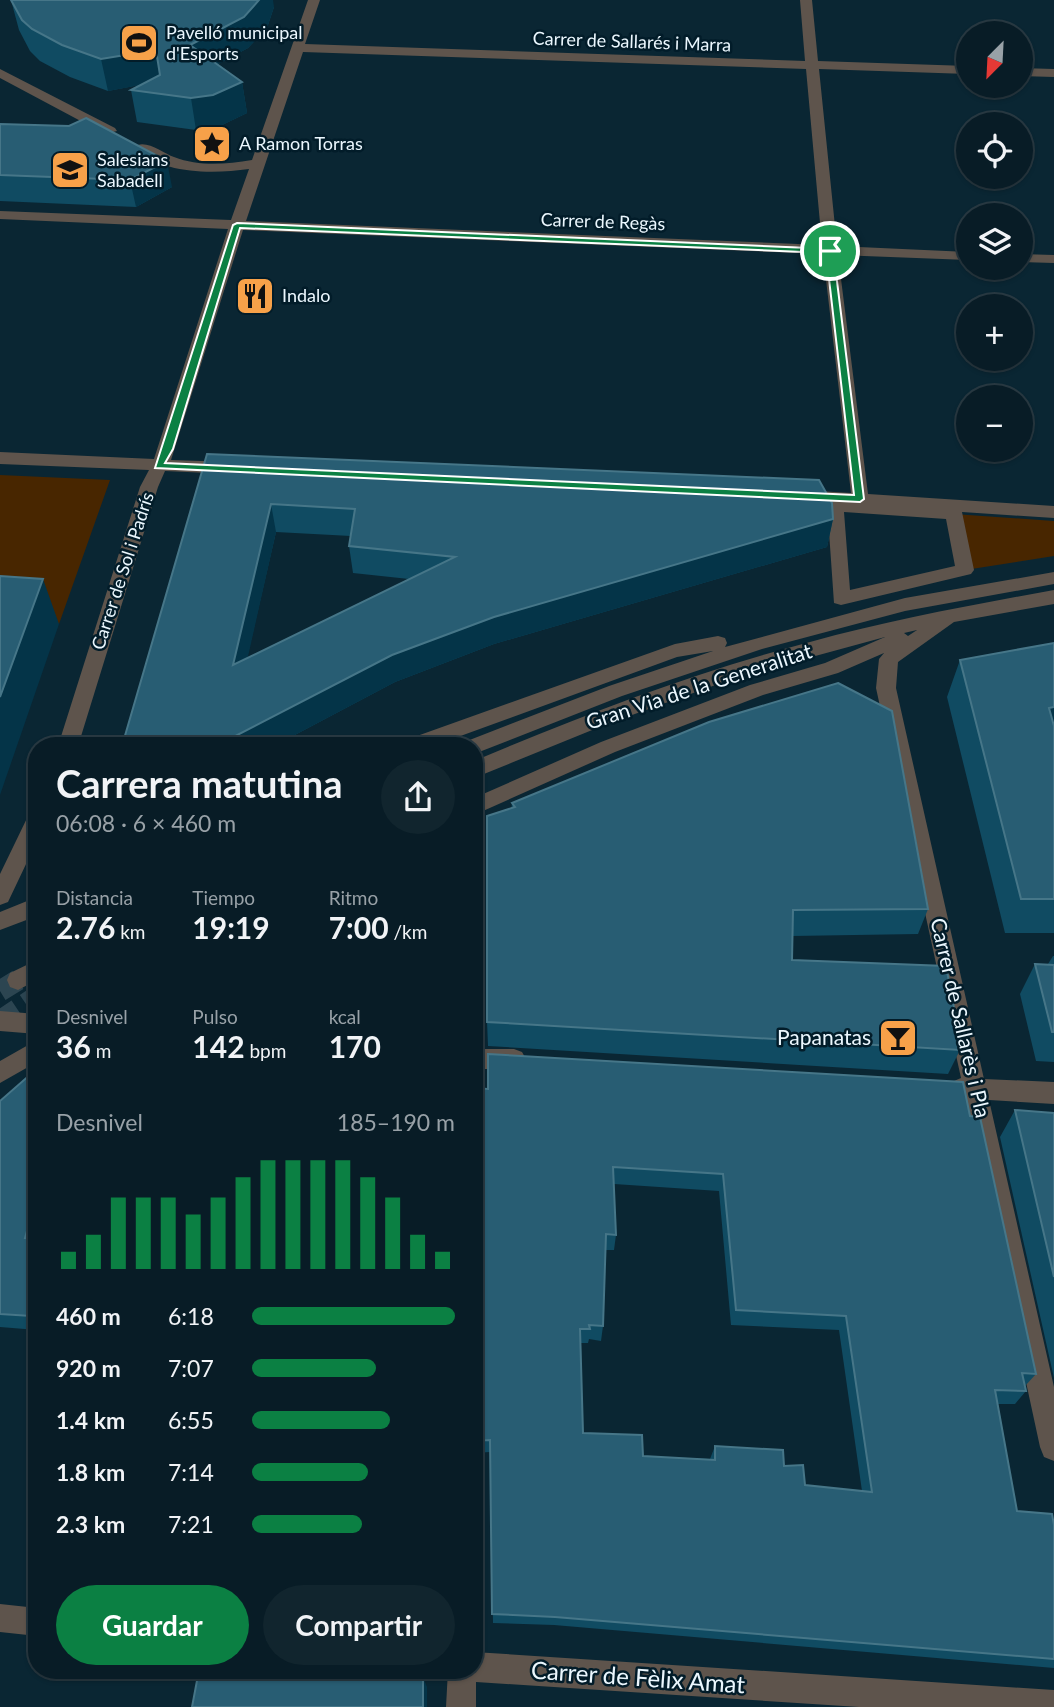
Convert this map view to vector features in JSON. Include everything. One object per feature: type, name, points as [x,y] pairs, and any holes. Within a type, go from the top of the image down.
[{"type":"street","name":"Carrer de Sol i Padrís","points":[[71,737],[149,486],[168,449],[237,225],[314,0]]},
{"type":"street","points":[[806,0],[830,251],[860,499]]},
{"type":"street","name":"Carrer de Sallarés i Marra","points":[[296,48],[956,70]]},
{"type":"street","points":[[1033,72],[1054,73]]},
{"type":"street","points":[[0,73],[186,168],[214,170],[259,163]]},
{"type":"street","name":"Carrer de Regàs","points":[[0,215],[956,256]]},
{"type":"street","points":[[1033,258],[1054,259]]},
{"type":"street","points":[[0,458],[242,469]]},
{"type":"street","points":[[781,495],[1054,512]]},
{"type":"street","points":[[835,505],[954,514],[964,570],[841,598],[835,505]]},
{"type":"street","points":[[978,588],[1054,572]]},
{"type":"street","name":"Gran Via de la Generalitat","points":[[483,742],[625,686],[753,643],[978,588],[1054,578]]},
{"type":"street","name":"Gran Via de la Generalitat","points":[[483,767],[550,737],[729,672],[819,646],[1049,599]]},
{"type":"street","points":[[483,803],[608,747],[757,690],[831,668],[947,618]]},
{"type":"street","name":"Carrer de Sallarès i Pla","points":[[947,618],[889,659],[886,688],[1054,1447]]},
{"type":"street","points":[[435,737],[675,651],[837,621]]},
{"type":"street","points":[[0,896],[28,837]]},
{"type":"street","points":[[0,921],[28,910]]},
{"type":"street","points":[[0,1021],[28,1023]]},
{"type":"street","points":[[0,1073],[28,1056]]},
{"type":"street","points":[[483,1059],[535,1060]]},
{"type":"street","points":[[944,1087],[1054,1093]]},
{"type":"street","points":[[0,1618],[28,1621]]},
{"type":"street","name":"Carrer de Fèlix Amat","points":[[483,1668],[1054,1705]]},
{"type":"street","points":[[461,1707],[462,1679]]},
{"type":"shaded area","points":[[0,475],[110,480],[59,624],[0,621]]},
{"type":"shaded area","points":[[954,514],[1054,521],[1054,556],[965,570]]},
{"type":"building","name":"Pavelló municipal d'Esports","points":[[11,0],[259,0],[244,17],[190,45],[242,82],[213,95],[191,98],[131,90],[160,75],[156,50],[101,59],[62,45],[32,29],[22,20]]},
{"type":"building","points":[[86,118],[167,161],[130,180],[0,175],[0,124],[69,126]]},
{"type":"building","points":[[207,454],[819,480],[832,503],[833,519],[494,617],[392,655],[233,737],[125,737]],"holes":[[[271,504],[355,509],[349,546],[455,557],[233,665]]]},
{"type":"building","points":[[0,576],[43,579],[0,697]]},
{"type":"building","points":[[1054,643],[1054,707],[1049,708],[1054,726],[1054,899],[1021,899],[960,660]]},
{"type":"building","points":[[838,683],[892,711],[928,909],[793,910],[792,960],[946,966],[960,1050],[487,1022],[487,816],[515,807],[512,803],[709,722]]},
{"type":"building","points":[[1035,964],[1054,965],[1054,1032],[1052,1032]]},
{"type":"building","points":[[488,1054],[963,1082],[970,1116],[980,1117],[1036,1374],[1022,1373],[1026,1391],[995,1390],[1017,1511],[1052,1514],[1054,1659],[492,1614],[490,1440],[483,1440],[483,1089],[488,1089]],"holes":[[[613,1167],[723,1174],[736,1310],[846,1316],[872,1492],[805,1485],[803,1465],[784,1466],[783,1450],[715,1446],[715,1460],[643,1456],[642,1435],[583,1433],[580,1329],[590,1329],[589,1325],[603,1326],[606,1234],[616,1235]]]},
{"type":"building","points":[[28,1076],[28,1227],[25,1238],[28,1238],[28,1316],[0,1314],[0,1101]]},
{"type":"building","points":[[1015,1110],[1054,1113],[1054,1277]]},
{"type":"building","points":[[197,1679],[423,1679],[423,1707],[192,1707]]},
{"type":"tunnel","points":[[0,991],[18,980]]},
{"type":"tunnel","points":[[0,1021],[28,1002]]},
{"type":"place","name":"Pavelló municipal d'Esports","points":[[139,43]]},
{"type":"place","name":"A Ramon Torras","points":[[212,144]]},
{"type":"place","name":"Salesians Sabadell","points":[[70,170]]},
{"type":"place","name":"Indalo","points":[[255,296]]},
{"type":"place","name":"Papanatas","points":[[898,1038]]},
{"type":"route","points":[[237,225],[830,251],[860,499],[159,466],[168,449],[237,225]]}]
